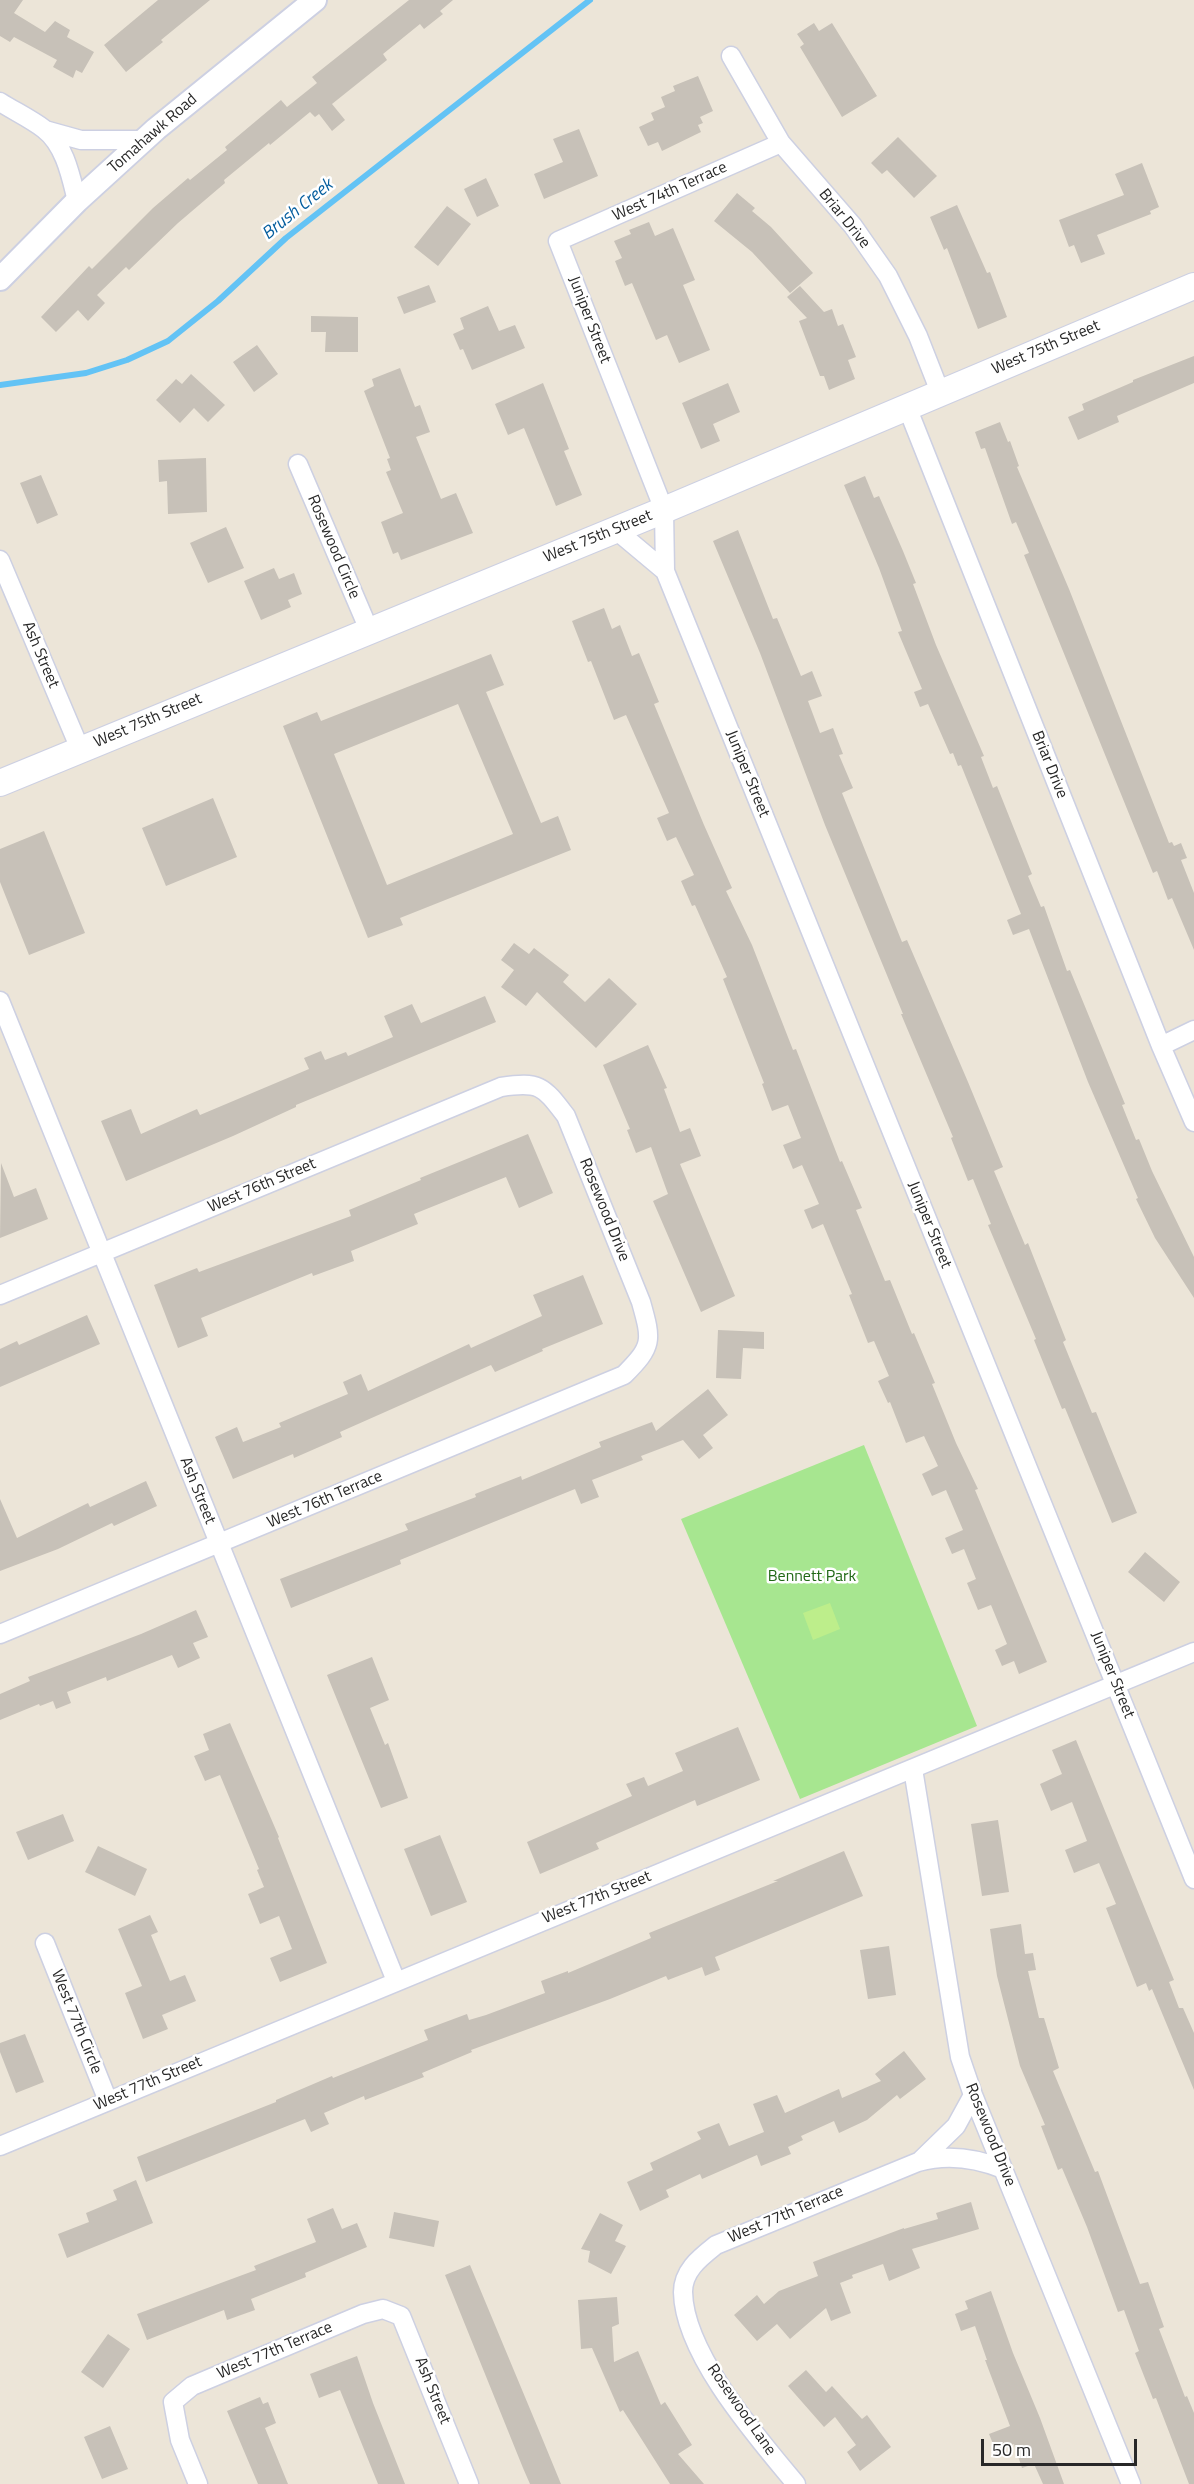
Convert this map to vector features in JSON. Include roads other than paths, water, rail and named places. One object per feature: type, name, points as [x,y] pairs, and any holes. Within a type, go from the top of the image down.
[{"type":"main road","name":"West 75th Street","points":[[0,783],[616,530],[1194,286]]},
{"type":"street","name":"Tomahawk Road","points":[[0,279],[77,201],[144,140],[315,0]]},
{"type":"street","name":"Briar Drive","points":[[731,56],[781,143],[853,226],[888,276],[918,336],[940,392]]},
{"type":"street","points":[[0,102],[45,130],[81,140],[144,140]]},
{"type":"street","points":[[45,130],[59,148],[70,172],[77,201]]},
{"type":"street","name":"West 74th Terrace","points":[[558,241],[781,143]]},
{"type":"street","name":"Juniper Street","points":[[558,241],[664,510],[665,571],[1194,1879]]},
{"type":"street","name":"Briar Drive","points":[[907,407],[1161,1046],[1194,1122]]},
{"type":"street","name":"Rosewood Circle","points":[[298,464],[369,630]]},
{"type":"street","name":"Juniper Street","points":[[616,530],[665,571]]},
{"type":"street","name":"Ash Street","points":[[0,560],[80,749]]},
{"type":"street","name":"Ash Street","points":[[0,1001],[396,1981]]},
{"type":"street","points":[[1161,1046],[1194,1030]]},
{"type":"street","name":"West 76th Street","points":[[0,1295],[501,1087],[526,1083]]},
{"type":"street","name":"Rosewood Drive","points":[[526,1083],[547,1091],[566,1116],[641,1302],[650,1334],[643,1356]]},
{"type":"street","name":"West 76th Terrace","points":[[0,1634],[624,1375],[643,1356]]},
{"type":"street","name":"West 77th Street","points":[[0,2146],[1194,1652]]},
{"type":"street","name":"Rosewood Drive","points":[[913,1768],[960,2057],[973,2095],[1131,2484]]},
{"type":"street","name":"West 77th Circle","points":[[45,1943],[108,2101]]},
{"type":"street","name":"West 77th Terrace","points":[[918,2162],[956,2126],[973,2095]]},
{"type":"street","name":"West 77th Terrace","points":[[685,2298],[683,2291],[693,2262],[716,2245],[918,2162],[939,2157],[957,2158],[1004,2169]]},
{"type":"street","name":"Rosewood Lane","points":[[685,2298],[692,2334],[718,2383],[748,2425],[796,2484]]},
{"type":"street","name":"Ash Street","points":[[383,2309],[401,2316],[469,2484]]},
{"type":"street","name":"West 77th Terrace","points":[[198,2484],[180,2440],[173,2402],[192,2386],[363,2314],[383,2309]]},
{"type":"waterway","name":"Brush Creek","points":[[0,385],[86,373],[127,360],[168,341],[218,301],[286,238],[590,0]]},
{"type":"park label","name":"Bennett Park","points":[[812,1577]]}]
